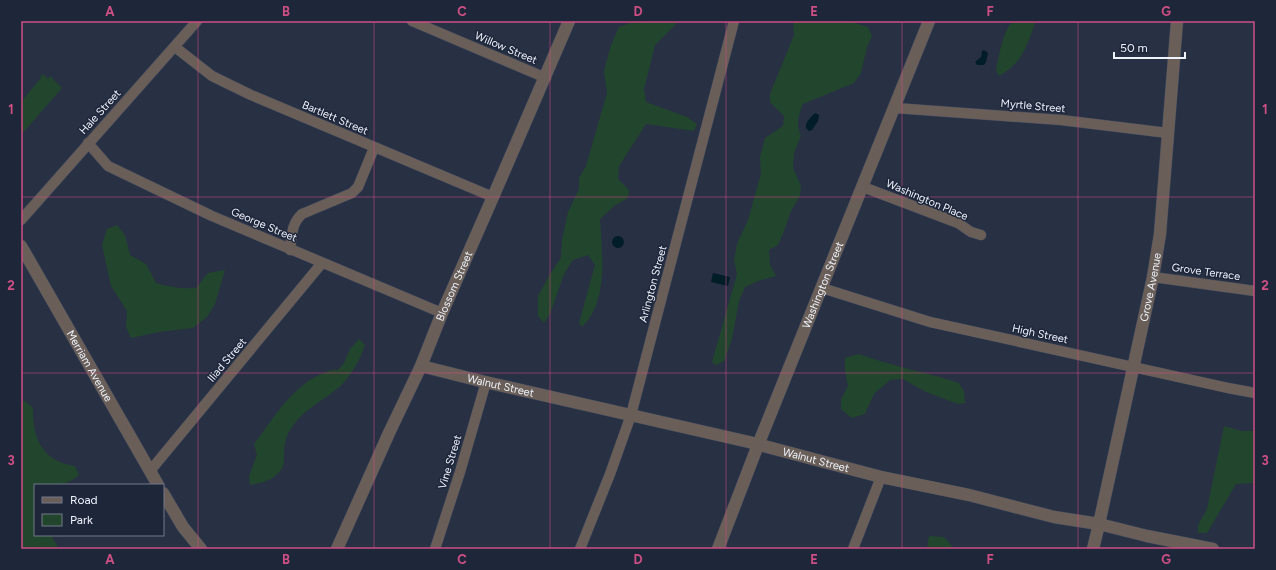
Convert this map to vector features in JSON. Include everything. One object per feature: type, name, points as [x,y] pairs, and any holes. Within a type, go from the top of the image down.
[{"type":"street","name":"Hale Street","points":[[21,220],[197,21]]},
{"type":"street","name":"Willow Street","points":[[412,21],[546,78]]},
{"type":"street","name":"Blossom Street","points":[[337,549],[421,366],[442,313],[494,198],[570,21]]},
{"type":"street","name":"Arlington Street","points":[[580,549],[610,474],[631,415],[734,21]]},
{"type":"street","name":"Washington Street","points":[[718,549],[758,444],[929,21]]},
{"type":"street","name":"Grove Avenue","points":[[1092,549],[1134,367],[1153,277],[1160,234],[1177,21]]},
{"type":"street","name":"Bartlett Street","points":[[175,47],[212,76],[251,95],[494,198]]},
{"type":"street","name":"Myrtle Street","points":[[895,108],[1061,120],[1168,133]]},
{"type":"street","name":"George Street","points":[[88,143],[108,166],[212,216],[442,313]]},
{"type":"street","points":[[290,250],[293,226],[296,219],[302,214],[352,192],[358,187],[374,148]]},
{"type":"street","name":"Washington Place","points":[[863,187],[958,223],[971,232],[981,235]]},
{"type":"street","name":"Merriam Avenue","points":[[21,246],[157,484]]},
{"type":"street","name":"Iliad Street","points":[[150,471],[322,263]]},
{"type":"street","name":"Grove Terrace","points":[[1153,277],[1255,291]]},
{"type":"street","name":"High Street","points":[[822,288],[930,322],[1255,393]]},
{"type":"street","name":"Walnut Street","points":[[421,366],[758,444],[881,477],[969,494],[1054,517],[1099,524],[1147,536],[1213,549]]},
{"type":"street","name":"Vine Street","points":[[435,549],[460,472],[486,382]]},
{"type":"street","points":[[853,549],[881,477]]},
{"type":"street","points":[[164,496],[183,527],[201,549]]},
{"type":"green space","points":[[648,21],[679,21],[655,45],[644,89],[646,102],[687,117],[697,124],[694,131],[646,124],[619,166],[618,179],[629,190],[628,198],[614,206],[600,219],[602,276],[600,290],[591,316],[582,327],[579,323],[595,265],[588,255],[573,260],[564,274],[550,314],[544,323],[538,316],[538,296],[561,258],[562,240],[568,212],[579,189],[579,178],[586,166],[607,93],[604,71],[611,45],[619,27],[630,23]]},
{"type":"green space","points":[[793,21],[849,21],[868,27],[872,36],[867,47],[861,73],[854,83],[803,104],[798,120],[798,128],[801,136],[794,153],[793,168],[801,186],[800,196],[791,211],[778,245],[769,250],[770,265],[776,276],[758,281],[745,287],[739,301],[732,339],[724,361],[716,365],[712,362],[737,274],[734,260],[737,244],[748,220],[761,174],[760,157],[765,138],[783,126],[784,116],[770,102],[770,94],[794,35]]},
{"type":"green space","points":[[1013,21],[1036,21],[1027,46],[1019,59],[1007,71],[999,76],[996,70],[1000,51],[1007,30]]},
{"type":"green space","points":[[43,74],[48,79],[50,76],[62,88],[21,135],[21,102]]},
{"type":"green space","points":[[117,225],[125,235],[130,255],[146,264],[156,283],[166,286],[196,288],[208,273],[225,270],[215,304],[207,317],[193,328],[159,332],[131,338],[126,327],[127,311],[111,286],[102,245],[107,229]]},
{"type":"green space","points":[[359,339],[365,345],[360,358],[349,377],[339,388],[303,414],[290,430],[285,442],[284,463],[281,470],[270,480],[250,485],[249,476],[257,455],[254,444],[277,413],[294,393],[314,377],[327,371],[338,370],[344,363],[350,349]]},
{"type":"green space","points":[[859,354],[959,383],[964,391],[965,403],[958,404],[926,392],[903,379],[890,380],[874,394],[865,414],[852,418],[841,409],[841,399],[848,386],[845,372],[845,358]]},
{"type":"green space","points":[[21,401],[25,401],[33,408],[35,432],[46,453],[60,462],[75,466],[79,475],[69,482],[64,483],[34,484],[34,536],[52,536],[59,549],[21,549]]},
{"type":"green space","points":[[1224,426],[1241,431],[1255,431],[1255,483],[1236,484],[1207,533],[1198,533],[1198,525],[1207,509]]},
{"type":"green space","points":[[929,536],[944,537],[952,546],[951,549],[927,549]]},
{"type":"water","points":[[984,50],[988,53],[986,62],[984,65],[977,65],[975,62],[981,57],[982,51]]},
{"type":"water","points":[[815,113],[819,115],[818,121],[812,130],[809,131],[806,128],[806,124]]},
{"type":"water","points":[[616,236],[620,236],[624,242],[620,248],[616,248],[612,244],[612,240]]},
{"type":"water","points":[[713,273],[730,277],[728,286],[711,282]]}]
